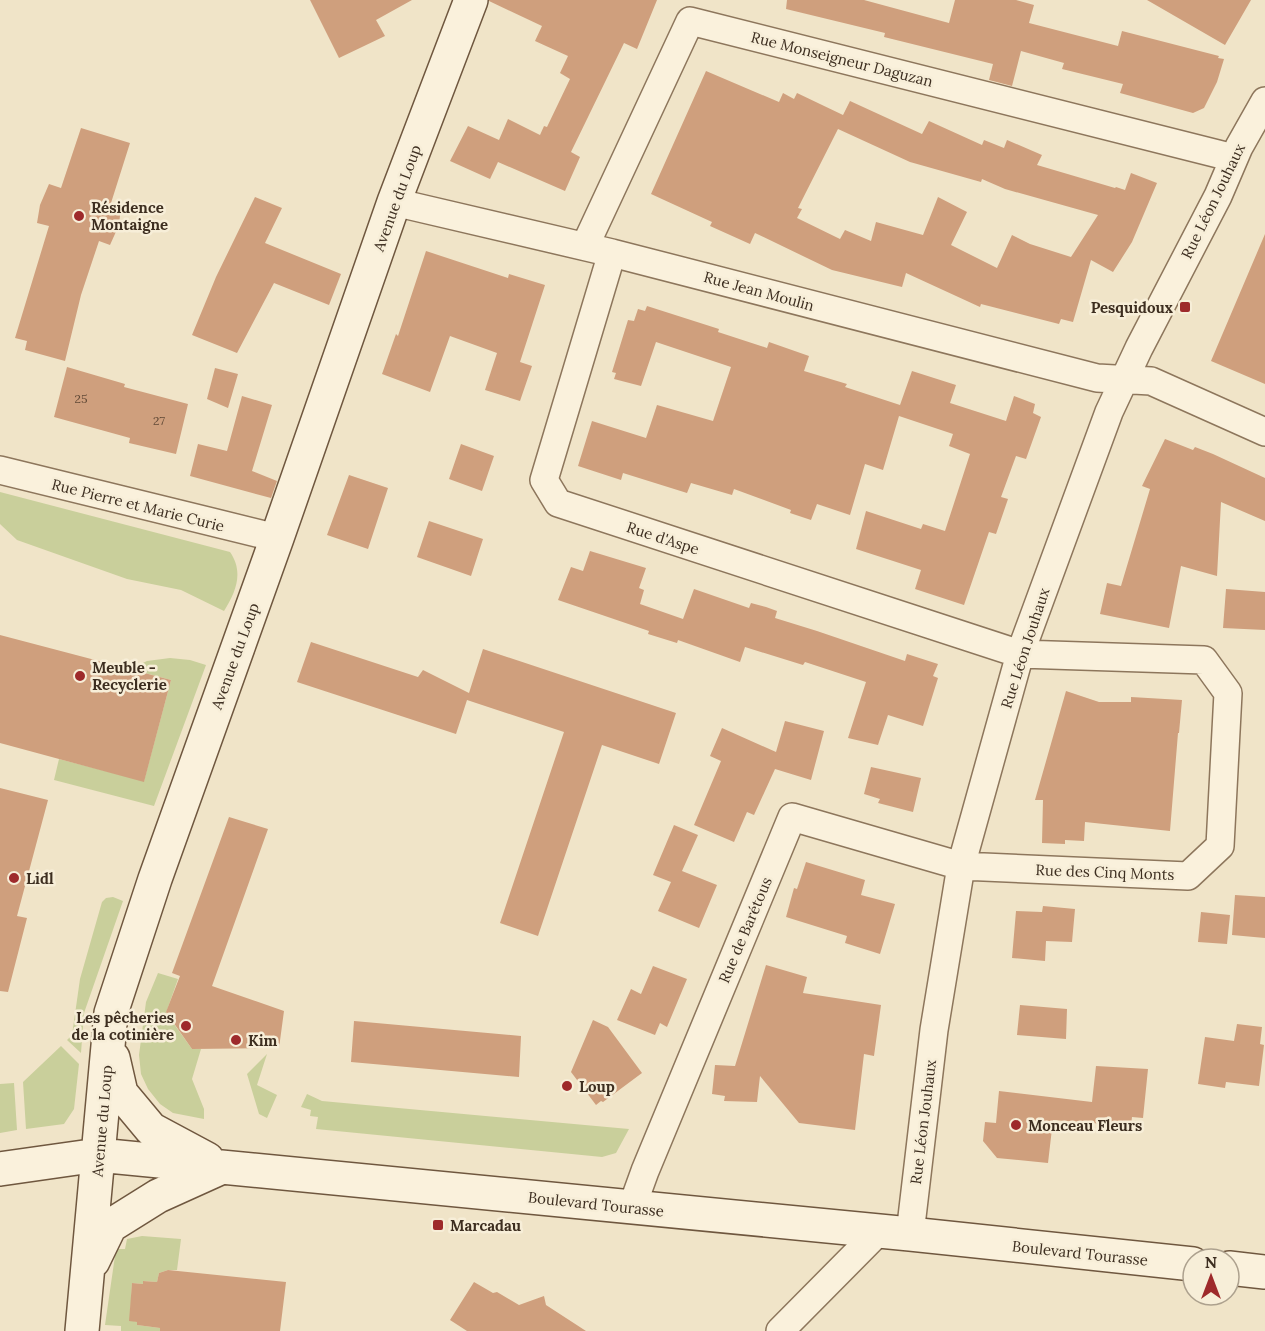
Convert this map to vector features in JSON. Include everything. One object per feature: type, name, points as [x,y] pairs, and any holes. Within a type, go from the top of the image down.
[{"type":"main road","name":"Avenue du Loup","points":[[82,1331],[111,1013],[155,879],[394,202],[471,0]]},
{"type":"main road","points":[[109,1041],[121,1093],[150,1129],[222,1167]]},
{"type":"main road","name":"Boulevard Tourasse","points":[[0,1169],[98,1155],[1181,1263]]},
{"type":"main road","points":[[87,1275],[110,1226],[158,1196],[222,1167]]},
{"type":"main road","points":[[1241,1269],[1265,1272]]},
{"type":"street","name":"Rue Monseigneur Daguzan","points":[[585,246],[690,21],[1234,158]]},
{"type":"street","name":"Rue Léon Jouhaux","points":[[894,1233],[934,1030],[961,866],[1020,654],[1109,412],[1218,196],[1234,158],[1265,101]]},
{"type":"street","name":"Rue Jean Moulin","points":[[394,202],[585,246],[1096,378],[1151,381],[1265,432]]},
{"type":"street","name":"Rue d'Aspe","points":[[612,253],[543,480],[558,503],[1020,654]]},
{"type":"street","name":"Rue Pierre et Marie Curie","points":[[0,470],[277,538]]},
{"type":"street","name":"Rue des Cinq Monts","points":[[961,866],[1188,876],[1220,846],[1228,693],[1204,660],[1020,654]]},
{"type":"street","name":"Rue de Barétous","points":[[632,1207],[792,817],[961,866]]},
{"type":"street","points":[[780,1331],[894,1233]]},
{"type":"green space","points":[[0,492],[230,552],[237,567],[237,582],[232,597],[224,611],[181,590],[127,579],[17,540],[0,524]]},
{"type":"green space","points":[[170,658],[190,660],[206,665],[154,806],[54,780],[59,759],[144,781],[171,680],[130,669],[147,661]]},
{"type":"green space","points":[[113,897],[123,901],[84,1013],[81,1053],[67,1040],[72,1035],[80,979],[102,902],[106,898]]},
{"type":"green space","points":[[158,973],[178,979],[166,1013],[192,1049],[201,1049],[192,1079],[204,1109],[204,1119],[173,1113],[160,1104],[148,1089],[141,1074],[139,1055],[146,1002]]},
{"type":"green space","points":[[61,1046],[79,1064],[74,1109],[64,1124],[26,1129],[23,1082]]},
{"type":"green space","points":[[267,1054],[257,1085],[277,1095],[267,1118],[259,1114],[247,1074]]},
{"type":"green space","points":[[14,1083],[17,1130],[0,1133],[0,1084]]},
{"type":"green space","points":[[307,1094],[322,1101],[629,1129],[616,1153],[602,1157],[316,1129],[318,1117],[310,1116],[311,1110],[301,1107]]},
{"type":"green space","points":[[142,1236],[181,1239],[177,1270],[159,1273],[157,1282],[132,1283],[130,1320],[137,1322],[137,1325],[160,1328],[160,1331],[121,1331],[121,1326],[105,1325],[116,1249],[125,1249],[127,1239]]},
{"type":"building","points":[[310,0],[412,0],[376,20],[385,36],[339,58]]},
{"type":"building","points":[[489,0],[657,0],[637,49],[624,43],[571,152],[580,157],[565,191],[498,162],[490,179],[450,161],[468,126],[499,140],[508,119],[540,135],[544,126],[547,127],[570,79],[560,73],[568,56],[535,41],[542,26]]},
{"type":"building","points":[[787,0],[864,0],[949,23],[955,0],[1016,0],[1034,5],[1029,23],[1118,46],[1122,31],[1224,59],[1217,82],[1204,108],[1193,113],[1120,93],[1123,84],[1062,69],[1064,63],[1021,51],[1012,86],[989,80],[993,64],[884,37],[885,33],[786,9]]},
{"type":"building","points":[[1147,0],[1251,0],[1225,45]]},
{"type":"building","points":[[706,71],[779,102],[783,93],[794,99],[797,93],[843,115],[850,101],[922,134],[929,121],[982,145],[984,140],[1004,148],[1007,140],[1042,155],[1037,165],[1115,188],[1125,190],[1131,173],[1157,183],[1132,242],[1113,272],[1091,260],[1073,322],[1061,319],[1059,324],[981,304],[980,307],[906,273],[902,287],[832,270],[755,233],[750,244],[710,226],[712,222],[651,194]],"holes":[[[838,129],[910,162],[981,182],[982,179],[1005,189],[1098,215],[1071,257],[1030,244],[1012,235],[997,268],[951,245],[967,212],[938,197],[923,235],[876,222],[871,241],[845,230],[840,239],[797,218],[802,209],[798,208]]]},
{"type":"building","name":"Résidence Montaigne","points":[[81,128],[130,143],[111,203],[121,206],[119,225],[110,245],[99,241],[81,295],[65,361],[25,350],[27,341],[15,338],[49,226],[37,223],[40,205],[49,184],[61,188]]},
{"type":"building","points":[[255,197],[282,208],[265,243],[341,274],[329,305],[274,283],[237,353],[192,335],[216,277]]},
{"type":"building","points":[[1265,234],[1265,384],[1211,361]]},
{"type":"building","points":[[426,251],[508,278],[509,274],[545,285],[520,362],[532,366],[520,401],[485,390],[497,353],[450,336],[430,392],[382,374],[396,334],[398,336]]},
{"type":"building","points":[[647,306],[719,329],[718,332],[767,348],[769,342],[809,356],[804,371],[847,384],[845,387],[900,405],[912,371],[956,385],[950,403],[1006,421],[1014,396],[1035,404],[1033,413],[1041,417],[1026,459],[1016,456],[1001,497],[1008,499],[996,534],[989,532],[964,605],[915,589],[921,570],[856,549],[866,511],[921,529],[923,524],[945,531],[970,454],[949,446],[953,434],[899,416],[883,470],[865,464],[850,515],[817,504],[811,520],[790,513],[791,510],[734,489],[732,495],[691,483],[687,493],[623,473],[621,480],[578,466],[592,421],[646,438],[657,405],[713,421],[731,367],[656,342],[641,386],[614,379],[616,373],[612,372],[628,320],[634,321],[638,309],[645,311]]},
{"type":"building","points":[[67,367],[125,384],[124,387],[188,404],[176,454],[129,443],[130,438],[54,417]]},
{"type":"building","points":[[215,368],[238,374],[228,408],[207,399]]},
{"type":"building","points":[[242,396],[272,405],[252,471],[277,481],[271,498],[190,476],[198,444],[227,451]]},
{"type":"building","points":[[1165,439],[1193,450],[1195,447],[1213,454],[1265,478],[1265,521],[1221,502],[1217,576],[1181,566],[1169,628],[1100,614],[1107,583],[1121,586],[1150,489],[1142,486]]},
{"type":"building","points":[[461,444],[494,456],[482,491],[449,479]]},
{"type":"building","points":[[349,475],[388,488],[368,549],[327,535]]},
{"type":"building","points":[[429,521],[483,539],[471,576],[417,557]]},
{"type":"building","points":[[590,551],[646,568],[639,588],[644,590],[640,604],[683,619],[694,589],[749,608],[751,603],[766,607],[777,611],[775,618],[905,661],[907,654],[938,664],[933,676],[938,678],[923,726],[888,715],[878,745],[848,738],[866,682],[805,662],[803,665],[745,647],[740,662],[678,640],[677,643],[648,634],[649,631],[558,600],[571,567],[583,571]]},
{"type":"building","points":[[1226,589],[1265,592],[1265,630],[1223,628]]},
{"type":"building","points":[[0,635],[171,680],[144,782],[0,743]]},
{"type":"building","points":[[311,642],[418,677],[423,670],[469,693],[483,649],[676,713],[659,764],[602,745],[538,936],[500,923],[564,732],[467,700],[456,734],[297,682]]},
{"type":"building","points":[[1066,691],[1099,702],[1131,702],[1131,697],[1182,700],[1170,831],[1085,822],[1084,841],[1065,840],[1065,844],[1042,843],[1043,800],[1035,800]]},
{"type":"building","points":[[785,721],[824,731],[811,780],[775,769],[754,815],[747,812],[734,842],[694,825],[721,761],[710,756],[722,728],[776,752]]},
{"type":"building","points":[[871,767],[921,778],[913,812],[878,803],[880,799],[864,794]]},
{"type":"building","name":"Lidl","points":[[0,788],[48,800],[17,916],[27,918],[8,992],[0,991]]},
{"type":"building","points":[[229,817],[268,829],[212,986],[284,1011],[279,1048],[192,1049],[166,1012],[180,976],[172,973]]},
{"type":"building","points":[[674,825],[698,835],[682,871],[717,885],[699,928],[658,911],[671,882],[653,875]]},
{"type":"building","points":[[806,862],[865,880],[861,895],[895,904],[880,954],[845,943],[847,936],[786,917],[794,888],[797,889]]},
{"type":"building","points":[[1235,895],[1265,897],[1265,938],[1232,935]]},
{"type":"building","points":[[1043,906],[1075,909],[1072,942],[1046,941],[1045,961],[1012,958],[1016,911],[1042,912]]},
{"type":"building","points":[[1201,912],[1230,915],[1227,944],[1198,942]]},
{"type":"building","points":[[766,965],[807,977],[803,993],[881,1005],[874,1056],[864,1054],[855,1130],[799,1123],[760,1076],[757,1102],[724,1101],[725,1096],[712,1094],[715,1065],[735,1066]]},
{"type":"building","points":[[653,966],[687,979],[667,1027],[660,1023],[655,1035],[617,1020],[631,989],[641,994]]},
{"type":"building","points":[[1020,1005],[1067,1009],[1066,1039],[1017,1035]]},
{"type":"building","points":[[593,1020],[608,1027],[642,1073],[596,1105],[571,1072]]},
{"type":"building","points":[[354,1021],[521,1036],[519,1077],[351,1062]]},
{"type":"building","points":[[1237,1024],[1262,1027],[1260,1044],[1264,1045],[1259,1086],[1226,1082],[1225,1088],[1198,1084],[1205,1037],[1234,1041]]},
{"type":"building","points":[[1096,1066],[1148,1069],[1143,1118],[1132,1117],[1131,1126],[1053,1120],[1048,1163],[997,1158],[983,1141],[985,1122],[996,1123],[999,1091],[1092,1102]]},
{"type":"building","points":[[168,1270],[286,1282],[280,1331],[160,1331],[160,1328],[137,1325],[137,1322],[129,1321],[132,1283],[157,1282],[159,1273]]},
{"type":"building","points":[[474,1282],[519,1305],[544,1296],[546,1305],[586,1331],[467,1331],[450,1320]]},
{"type":"place","name":"Résidence Montaigne","points":[[79,216]]},
{"type":"place","name":"Pesquidoux","points":[[1185,307]]},
{"type":"place","name":"Meuble - Recyclerie","points":[[80,676]]},
{"type":"place","name":"Lidl","points":[[14,878]]},
{"type":"place","name":"Les pêcheries de la cotinière","points":[[186,1026]]},
{"type":"place","name":"Kim","points":[[236,1040]]},
{"type":"place","name":"Loup","points":[[567,1086]]},
{"type":"place","name":"Monceau Fleurs","points":[[1016,1125]]},
{"type":"place","name":"Marcadau","points":[[438,1225]]}]
